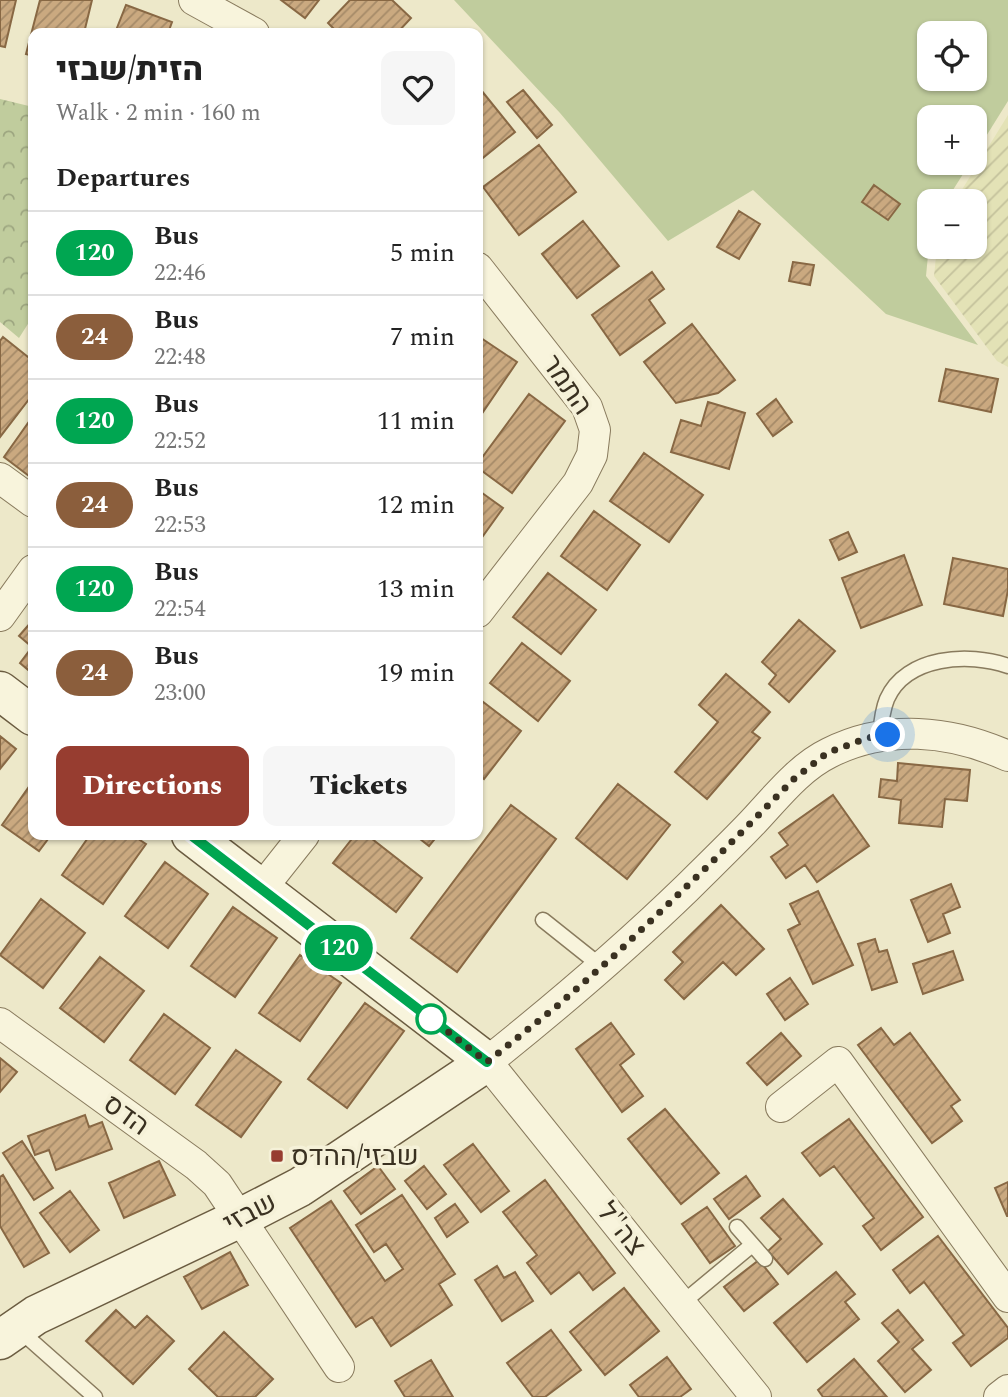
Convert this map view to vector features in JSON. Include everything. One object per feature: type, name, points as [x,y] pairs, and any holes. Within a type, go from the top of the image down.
[{"type":"street","points":[[194,0],[245,28]]},
{"type":"street","name":"התמר","points":[[483,274],[587,407],[595,430],[592,455],[578,483],[483,606]]},
{"type":"street","points":[[0,478],[28,498]]},
{"type":"street","points":[[0,616],[28,576]]},
{"type":"street","points":[[0,691],[28,712]]},
{"type":"street","points":[[198,840],[487,1062],[602,967],[674,900],[794,779],[827,753],[867,738],[903,733],[947,736],[1008,756]]},
{"type":"street","points":[[262,888],[300,840]]},
{"type":"street","name":"הדס","points":[[0,1023],[196,1165],[217,1184],[339,1367]]},
{"type":"street","name":"שבזי","points":[[9,1334],[36,1315],[300,1187],[487,1062]]},
{"type":"street","name":"צה\"ל","points":[[487,1062],[756,1397]]},
{"type":"street","points":[[780,1107],[838,1062],[1008,1297]]},
{"type":"street","points":[[999,1397],[1008,1390]]},
{"type":"lane","points":[[880,736],[881,717],[887,697],[903,678],[927,664],[951,659],[992,660],[1008,666]]},
{"type":"lane","points":[[542,920],[602,967]]},
{"type":"lane","points":[[737,1227],[765,1259]]},
{"type":"lane","points":[[681,1304],[752,1245]]},
{"type":"lane","points":[[9,1334],[95,1397]]},
{"type":"green space","points":[[454,0],[1008,0],[1008,101],[987,135],[987,105],[917,105],[917,175],[962,175],[954,189],[917,189],[917,259],[928,259],[926,276],[978,345],[886,314],[753,190],[668,241],[560,113]]},
{"type":"green space","points":[[0,99],[28,106],[28,324],[19,338],[0,322]]},
{"type":"green space","points":[[1008,115],[1008,367],[997,361],[934,276],[936,259],[987,259],[987,189],[962,189],[971,175],[987,175],[987,149]]},
{"type":"building","points":[[0,0],[16,0],[5,47],[0,46]]},
{"type":"building","points":[[40,0],[92,0],[85,28],[33,28]]},
{"type":"building","points":[[281,0],[319,0],[305,18]]},
{"type":"building","points":[[350,0],[392,0],[411,18],[402,28],[333,28],[328,23]]},
{"type":"building","points":[[126,5],[172,22],[170,28],[117,28]]},
{"type":"building","points":[[523,90],[552,125],[537,138],[507,102]]},
{"type":"building","points":[[483,92],[515,132],[483,158]]},
{"type":"building","points":[[539,145],[576,192],[519,235],[483,187]]},
{"type":"building","points":[[874,185],[900,204],[888,220],[862,202]]},
{"type":"building","points":[[739,211],[760,224],[739,259],[717,247]]},
{"type":"building","points":[[583,221],[619,266],[577,298],[542,254]]},
{"type":"building","points":[[793,262],[814,265],[810,285],[789,281]]},
{"type":"building","points":[[652,272],[664,289],[649,300],[665,323],[620,355],[592,315]]},
{"type":"building","points":[[692,324],[735,380],[718,393],[676,403],[644,362]]},
{"type":"building","points":[[3,337],[28,357],[28,401],[0,437],[0,341]]},
{"type":"building","points":[[483,339],[517,362],[483,412]]},
{"type":"building","points":[[946,369],[998,379],[991,412],[939,401]]},
{"type":"building","points":[[529,394],[565,421],[512,493],[483,472],[483,456]]},
{"type":"building","points":[[776,399],[792,422],[773,436],[757,414]]},
{"type":"building","points":[[708,402],[745,413],[729,469],[671,452],[681,420],[701,426]]},
{"type":"building","points":[[28,423],[28,475],[4,457]]},
{"type":"building","points":[[644,453],[703,495],[669,542],[610,501]]},
{"type":"building","points":[[483,494],[503,508],[483,536]]},
{"type":"building","points":[[594,511],[640,545],[607,590],[561,556]]},
{"type":"building","points":[[848,532],[857,552],[839,560],[830,540]]},
{"type":"building","points":[[904,555],[922,605],[861,628],[842,578]]},
{"type":"building","points":[[953,558],[1008,569],[1008,590],[1003,616],[944,604]]},
{"type":"building","points":[[548,573],[596,610],[561,654],[513,617]]},
{"type":"building","points":[[799,620],[835,651],[789,702],[769,684],[776,675],[762,662]]},
{"type":"building","points":[[28,626],[28,644],[19,636]]},
{"type":"building","points":[[522,643],[570,681],[538,721],[490,683]]},
{"type":"building","points":[[28,652],[28,670],[20,663]]},
{"type":"building","points":[[726,674],[770,712],[752,732],[760,738],[707,799],[675,772],[718,722],[699,705]]},
{"type":"building","points":[[483,702],[521,731],[483,778]]},
{"type":"building","points":[[0,736],[16,749],[0,769]]},
{"type":"building","points":[[898,763],[970,770],[967,801],[945,799],[942,827],[899,823],[901,800],[879,797],[881,779],[897,781]]},
{"type":"building","points":[[618,784],[670,825],[627,879],[576,838]]},
{"type":"building","points":[[28,788],[28,840],[47,840],[39,851],[2,825]]},
{"type":"building","points":[[833,795],[869,846],[817,882],[805,865],[786,878],[771,857],[788,845],[779,833]]},
{"type":"building","points":[[511,805],[556,839],[457,972],[411,938]]},
{"type":"building","points":[[86,840],[140,840],[146,844],[103,904],[62,875]]},
{"type":"building","points":[[351,840],[373,840],[422,878],[396,912],[333,863]]},
{"type":"building","points":[[421,840],[434,840],[429,846]]},
{"type":"building","points":[[165,862],[208,894],[168,948],[125,916]]},
{"type":"building","points":[[951,884],[960,907],[943,914],[950,933],[928,942],[911,900]]},
{"type":"building","points":[[818,891],[853,965],[813,984],[788,930],[800,924],[790,904]]},
{"type":"building","points":[[41,899],[85,933],[43,988],[0,955]]},
{"type":"building","points":[[721,905],[764,949],[736,975],[723,962],[684,999],[665,980],[683,962],[673,952]]},
{"type":"building","points":[[233,907],[277,938],[235,997],[191,966]]},
{"type":"building","points":[[875,939],[879,952],[887,950],[897,982],[872,990],[858,944]]},
{"type":"building","points":[[953,951],[963,980],[923,994],[913,964]]},
{"type":"building","points":[[300,955],[341,983],[300,1041],[259,1013]]},
{"type":"building","points":[[100,957],[144,991],[104,1042],[60,1008]]},
{"type":"building","points":[[790,978],[808,1004],[785,1020],[767,994]]},
{"type":"building","points":[[365,1003],[404,1031],[347,1108],[308,1079]]},
{"type":"building","points":[[164,1014],[210,1048],[175,1094],[130,1060]]},
{"type":"building","points":[[611,1023],[634,1054],[620,1065],[643,1096],[622,1112],[576,1049]]},
{"type":"building","points":[[881,1028],[894,1045],[910,1033],[960,1100],[951,1106],[962,1121],[932,1143],[858,1045]]},
{"type":"building","points":[[781,1033],[801,1056],[767,1085],[747,1063]]},
{"type":"building","points":[[236,1050],[281,1082],[241,1137],[196,1105]]},
{"type":"building","points":[[0,1058],[17,1072],[0,1092]]},
{"type":"building","points":[[665,1109],[719,1173],[681,1204],[628,1139]]},
{"type":"building","points":[[85,1115],[89,1127],[102,1122],[112,1149],[56,1170],[49,1150],[35,1155],[28,1136]]},
{"type":"building","points":[[849,1119],[923,1217],[881,1250],[863,1226],[874,1218],[834,1166],[820,1176],[802,1153]]},
{"type":"building","points":[[22,1141],[53,1188],[34,1200],[3,1153]]},
{"type":"building","points":[[473,1144],[509,1191],[481,1212],[444,1165]]},
{"type":"building","points":[[159,1161],[175,1195],[124,1218],[109,1183]]},
{"type":"building","points":[[378,1166],[395,1189],[361,1214],[344,1191]]},
{"type":"building","points":[[424,1166],[446,1194],[427,1209],[405,1181]]},
{"type":"building","points":[[3,1175],[49,1253],[24,1267],[0,1226],[0,1177]]},
{"type":"building","points":[[746,1176],[760,1196],[729,1219],[714,1199]]},
{"type":"building","points":[[545,1180],[615,1273],[593,1290],[579,1272],[551,1294],[527,1263],[537,1255],[503,1212]]},
{"type":"building","points":[[1008,1182],[1008,1216],[1007,1216],[995,1188]]},
{"type":"building","points":[[70,1191],[99,1230],[70,1252],[40,1213]]},
{"type":"building","points":[[402,1195],[455,1274],[439,1284],[452,1305],[391,1346],[372,1317],[356,1327],[290,1228],[331,1201],[385,1281],[403,1269],[386,1244],[374,1252],[356,1225]]},
{"type":"building","points":[[783,1199],[822,1244],[788,1274],[768,1251],[781,1239],[761,1218]]},
{"type":"building","points":[[455,1204],[468,1222],[447,1237],[435,1218]]},
{"type":"building","points":[[707,1207],[735,1246],[710,1263],[682,1224]]},
{"type":"building","points":[[938,1236],[1008,1328],[1008,1338],[971,1366],[953,1343],[964,1335],[924,1282],[910,1293],[893,1270]]},
{"type":"building","points":[[230,1252],[248,1285],[202,1309],[184,1277]]},
{"type":"building","points":[[759,1260],[778,1284],[744,1311],[724,1287]]},
{"type":"building","points":[[497,1266],[504,1278],[515,1272],[533,1301],[502,1321],[475,1280]]},
{"type":"building","points":[[836,1272],[855,1294],[845,1302],[859,1319],[807,1362],[774,1323]]},
{"type":"building","points":[[624,1288],[659,1331],[605,1375],[570,1332]]},
{"type":"building","points":[[116,1310],[135,1328],[147,1316],[174,1341],[133,1384],[86,1341]]},
{"type":"building","points":[[898,1310],[923,1340],[912,1349],[931,1370],[905,1392],[878,1361],[899,1342],[882,1323]]},
{"type":"building","points":[[551,1330],[581,1370],[545,1397],[533,1397],[507,1363]]},
{"type":"building","points":[[224,1332],[273,1379],[255,1397],[218,1397],[189,1369]]},
{"type":"building","points":[[667,1357],[691,1389],[680,1397],[639,1397],[630,1385]]},
{"type":"building","points":[[854,1359],[887,1397],[823,1397],[818,1390]]},
{"type":"building","points":[[431,1360],[453,1397],[405,1397],[395,1381]]},
{"type":"bus line","name":"120","points":[[198,840],[487,1062]]},
{"type":"place","name":"שבזי/ההדס","points":[[277,1156]]},
{"type":"route","points":[[431,1019],[425,1014],[487,1062],[616,954],[674,900],[794,779],[827,753],[867,738],[888,735]]}]
